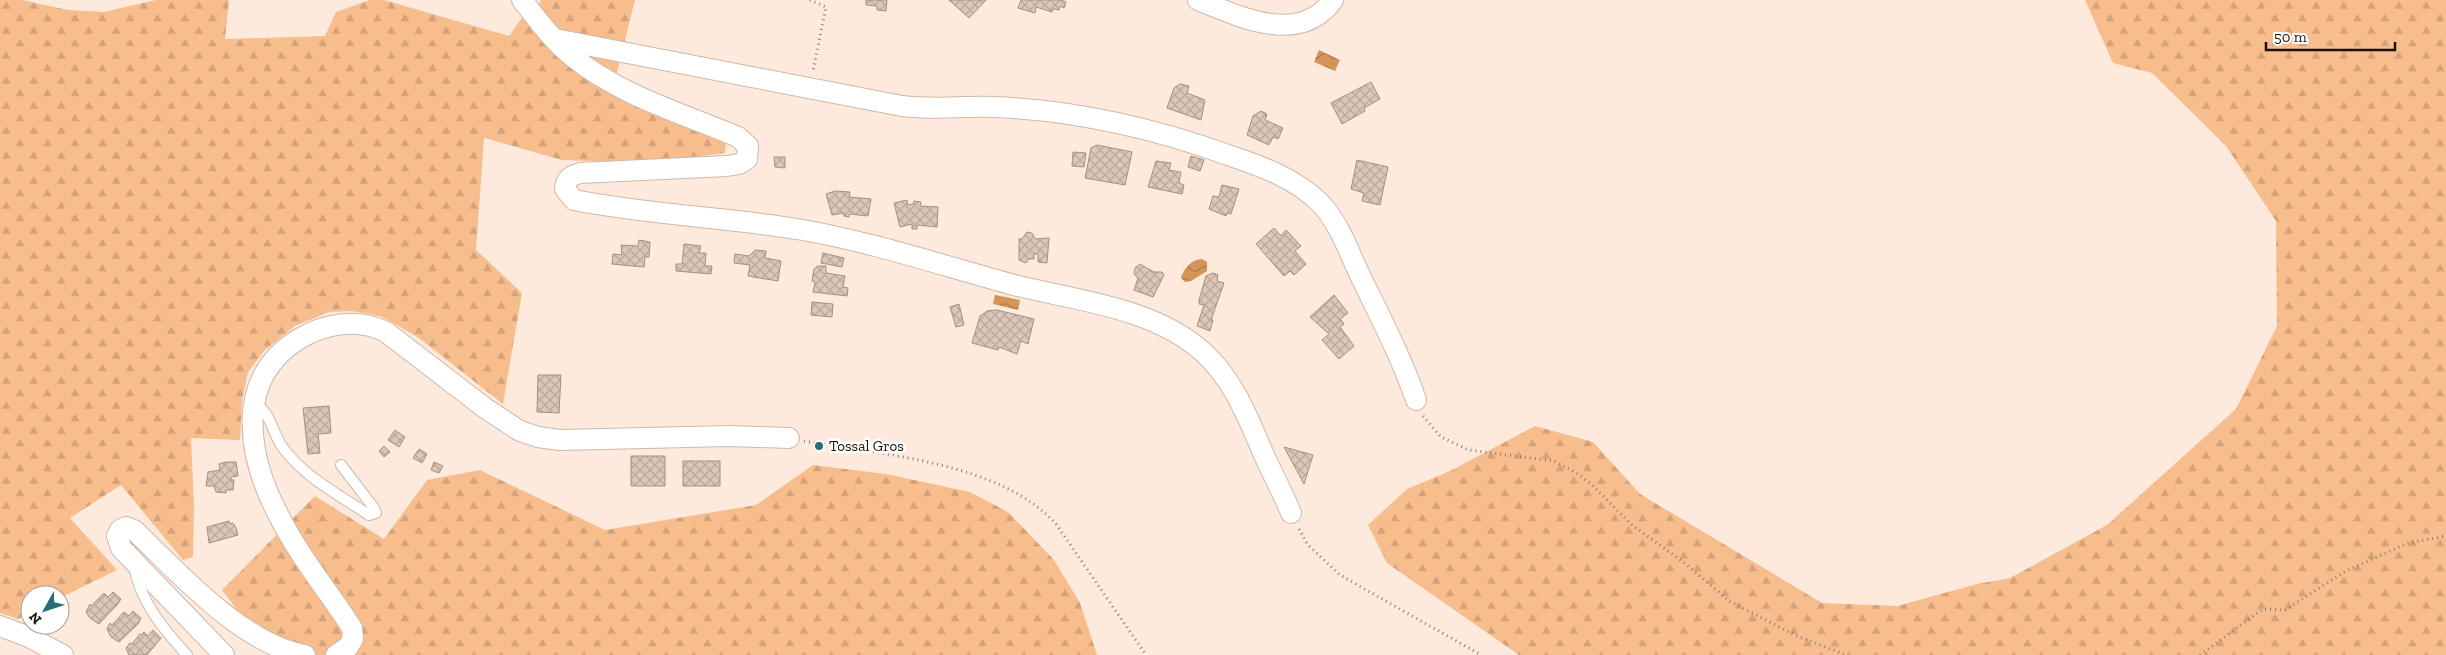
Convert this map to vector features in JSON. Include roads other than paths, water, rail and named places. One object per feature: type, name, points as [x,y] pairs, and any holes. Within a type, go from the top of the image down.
[{"type":"street","points":[[522,0],[554,39],[573,57],[634,95],[738,137],[746,144],[749,151],[747,160],[727,166],[699,169],[580,173],[571,176],[566,182],[566,189],[574,200],[647,212],[742,220],[806,231],[955,267],[1019,286],[1098,303],[1143,318],[1179,335],[1200,349],[1225,376],[1237,395],[1291,513]]},
{"type":"street","points":[[1198,0],[1253,20],[1280,25],[1314,19],[1333,0]]},
{"type":"street","points":[[554,39],[809,89],[913,107],[938,109],[992,107],[1074,116],[1123,124],[1197,144],[1280,176],[1312,195],[1333,220],[1406,373],[1416,400]]},
{"type":"street","points":[[336,655],[348,647],[353,638],[352,628],[289,533],[276,510],[256,451],[253,404],[257,387],[270,366],[296,341],[322,329],[341,324],[361,323],[386,332],[485,408],[520,431],[538,437],[560,440],[730,436],[789,438]]},
{"type":"street","points":[[224,655],[133,562],[118,541],[117,536],[120,530],[126,527],[134,530],[239,625],[277,648],[305,655]]},
{"type":"street","points":[[0,626],[29,637],[63,655]]},
{"type":"lane","points":[[253,404],[263,409],[281,444],[301,469],[368,515],[376,513],[341,465]]},
{"type":"lane","points":[[133,562],[136,578],[143,594],[164,628],[187,655]]},
{"type":"water","points":[[1319,50],[1340,60],[1335,71],[1314,62]]},
{"type":"water","points":[[1202,259],[1207,262],[1207,271],[1191,281],[1185,282],[1181,278],[1186,268],[1192,262]]},
{"type":"water","points":[[995,295],[1020,300],[1018,310],[993,304]]},
{"type":"place","name":"Tossal Gros","points":[[819,446]]}]
